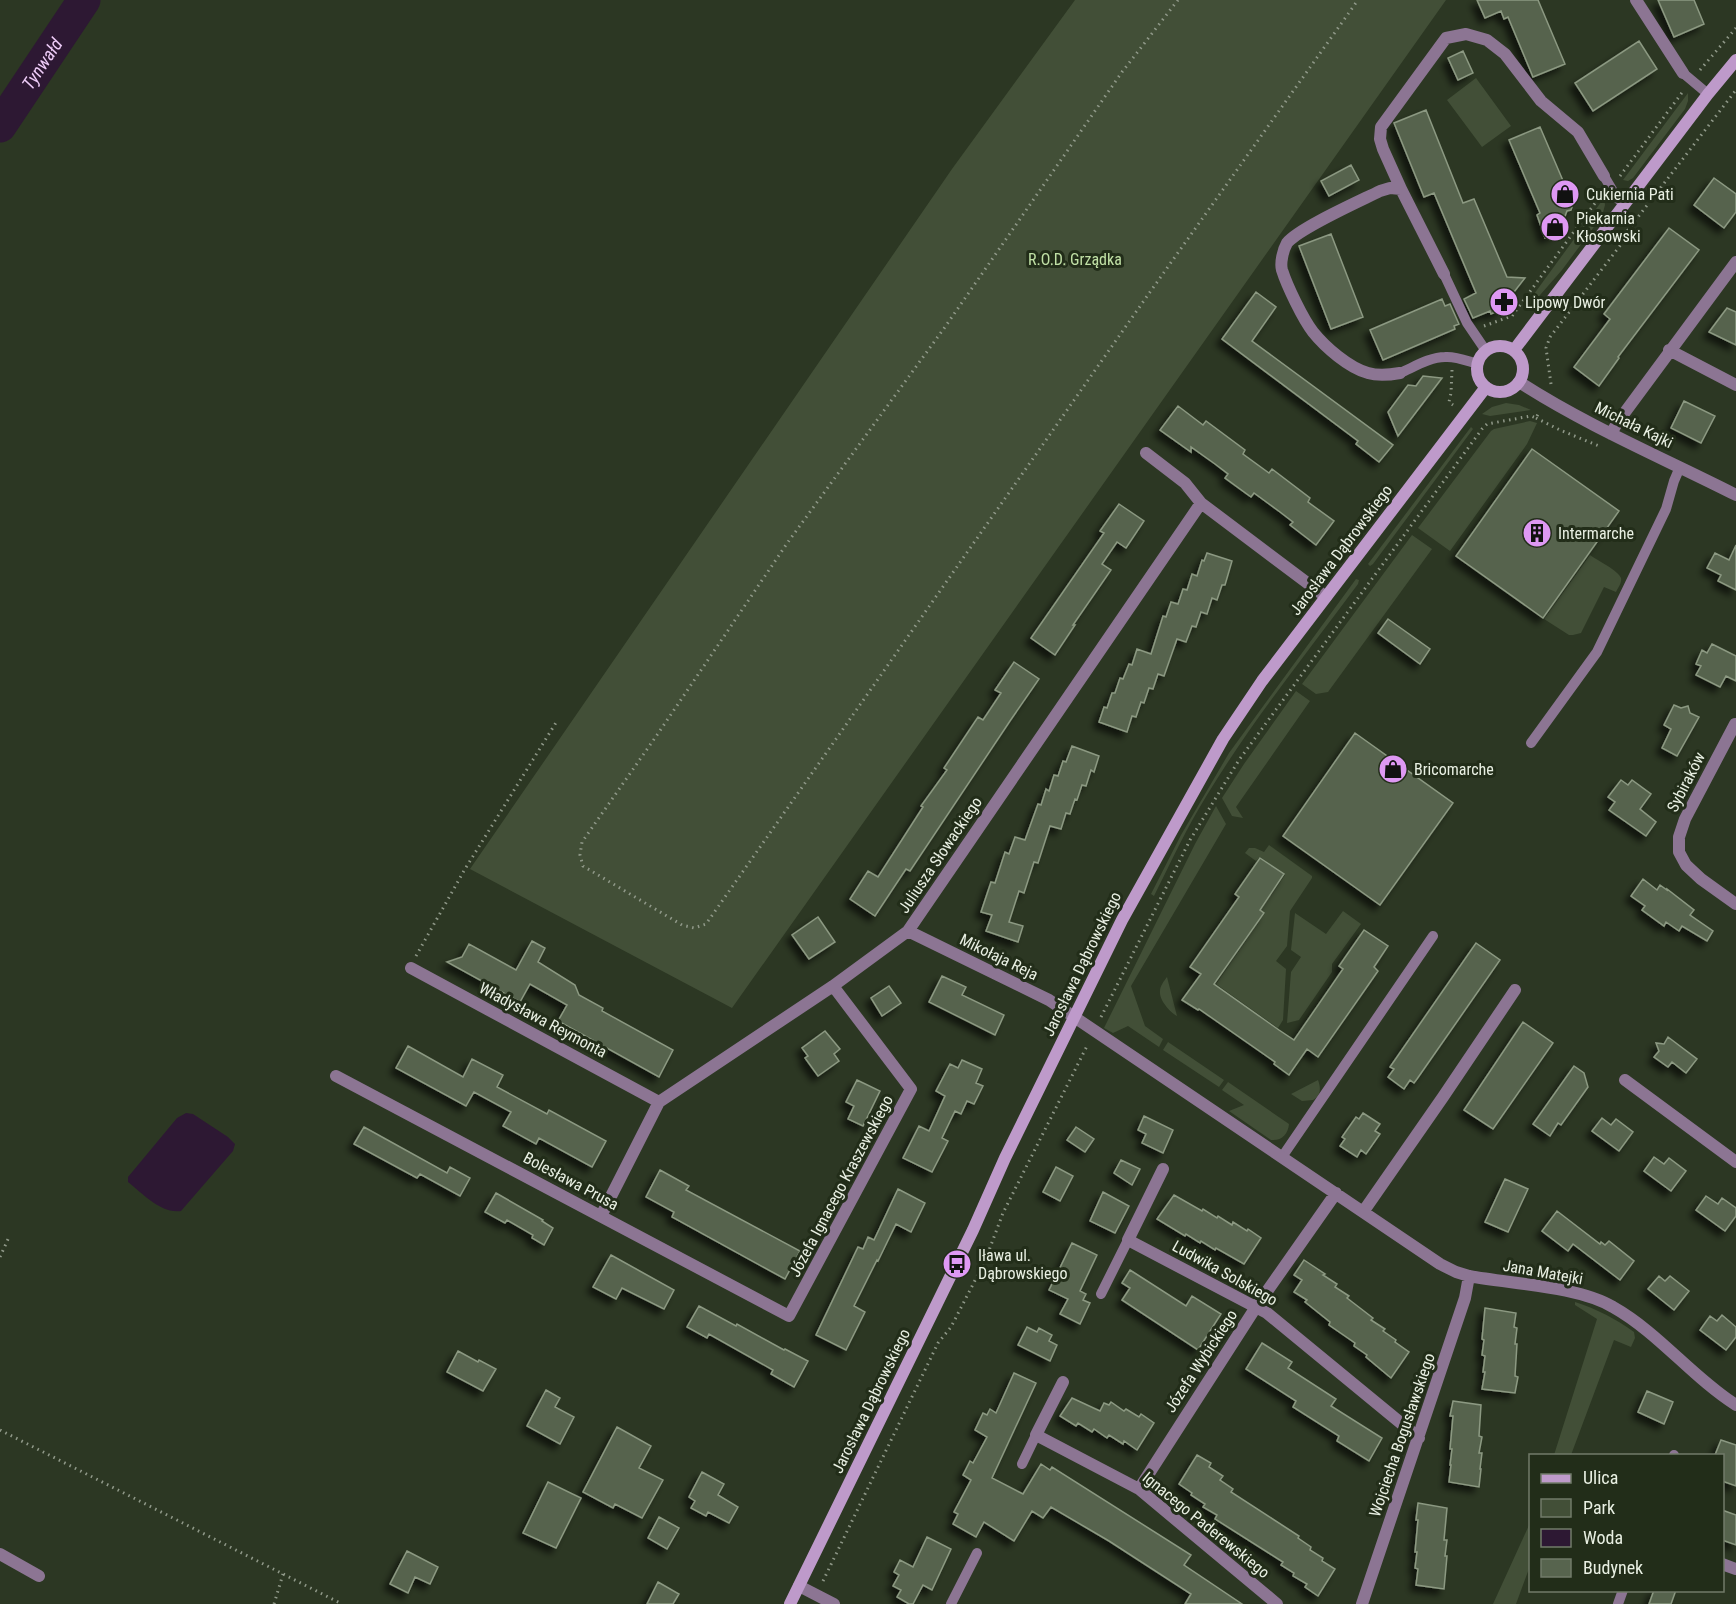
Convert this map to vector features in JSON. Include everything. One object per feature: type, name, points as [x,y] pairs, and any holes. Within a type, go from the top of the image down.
[{"type":"street","points":[[1636,0],[1683,73]]},
{"type":"street","points":[[1444,274],[1401,189],[1380,139],[1381,127],[1446,38],[1466,34],[1487,40],[1505,54],[1541,101],[1578,132],[1604,176]]},
{"type":"street","points":[[1514,350],[1736,60]]},
{"type":"street","points":[[1400,373],[1390,375],[1366,373],[1350,365],[1326,346],[1312,331],[1295,300],[1282,268],[1282,256],[1287,243],[1305,229],[1380,191],[1390,188],[1401,189]]},
{"type":"street","points":[[1611,434],[1669,350],[1736,262]]},
{"type":"street","points":[[1500,346],[1514,350],[1523,365],[1519,382],[1503,391],[1494,391],[1486,387],[1477,372],[1480,356],[1492,347],[1500,346]]},
{"type":"street","points":[[1669,350],[1736,385]]},
{"type":"street","name":"Michała Kajki","points":[[1519,382],[1611,434],[1736,495]]},
{"type":"street","name":"Jarosława Dąbrowskiego","points":[[790,1604],[1136,892],[1223,739],[1262,681],[1486,387]]},
{"type":"street","points":[[1146,453],[1185,483],[1201,503],[1326,597]]},
{"type":"street","name":"Juliusza Słowackiego","points":[[601,1216],[659,1102],[833,986],[908,931],[1201,503]]},
{"type":"street","name":"Sybiraków","points":[[1735,724],[1685,819],[1679,837],[1679,852],[1686,865],[1701,879],[1736,904]]},
{"type":"street","name":"Mikołaja Reja","points":[[908,931],[1049,1000],[1074,1017]]},
{"type":"street","name":"Władysława Reymonta","points":[[411,968],[659,1102]]},
{"type":"street","name":"Józefa Ignacego Kraszewskiego","points":[[789,1316],[911,1089],[833,986]]},
{"type":"street","points":[[1363,1212],[1515,990]]},
{"type":"street","name":"Jana Matejki","points":[[1074,1017],[1440,1264],[1469,1276],[1562,1290],[1613,1306],[1648,1332],[1710,1387],[1736,1405]]},
{"type":"street","name":"Bolesława Prusa","points":[[336,1076],[789,1316]]},
{"type":"street","points":[[1625,1080],[1736,1162]]},
{"type":"street","points":[[1128,1240],[1163,1169]]},
{"type":"street","name":"Józefa Wybickiego","points":[[1139,1489],[1256,1307],[1336,1193]]},
{"type":"street","name":"Ludwika Solskiego","points":[[1128,1240],[1267,1313],[1419,1438]]},
{"type":"street","name":"Wojciecha Bogusławskiego","points":[[1362,1604],[1465,1298],[1469,1276]]},
{"type":"street","points":[[1036,1435],[1063,1382]]},
{"type":"street","name":"Ignacego Paderewskiego","points":[[1036,1435],[1139,1489],[1277,1604]]},
{"type":"street","points":[[0,1554],[39,1576]]},
{"type":"street","points":[[799,1586],[834,1604]]},
{"type":"lane","points":[[1683,73],[1708,94]]},
{"type":"lane","points":[[1604,176],[1617,198],[1624,204]]},
{"type":"lane","points":[[1444,274],[1467,323],[1486,351]]},
{"type":"lane","points":[[1400,373],[1444,357],[1478,363]]},
{"type":"lane","points":[[1531,742],[1597,652],[1666,509],[1680,467]]},
{"type":"lane","points":[[1282,1158],[1433,936]]},
{"type":"lane","points":[[1101,1294],[1128,1240]]},
{"type":"lane","points":[[1022,1464],[1036,1435]]},
{"type":"lane","points":[[951,1604],[977,1553]]},
{"type":"path","points":[[1178,0],[1122,72],[945,327],[781,551],[582,842],[580,855],[583,866],[682,924],[694,928],[706,924],[1358,0]]},
{"type":"path","points":[[1696,74],[1736,28]]},
{"type":"path","points":[[1619,178],[1687,86]]},
{"type":"path","points":[[1552,389],[1546,348],[1551,337],[1622,243],[1628,230],[1736,90]]},
{"type":"path","points":[[1479,328],[1512,316],[1603,192]]},
{"type":"path","points":[[1452,365],[1449,402],[1454,405]]},
{"type":"path","points":[[816,1595],[938,1343],[951,1327],[985,1261],[1003,1213],[1094,1030],[1190,840],[1226,779],[1482,429],[1487,424],[1536,417],[1539,412]]},
{"type":"path","points":[[411,968],[465,869],[557,721]]},
{"type":"path","points":[[0,1257],[9,1237]]},
{"type":"path","points":[[0,1430],[342,1604]]},
{"type":"path","points":[[274,1604],[284,1574]]},
{"type":"green space","name":"R.O.D. Grządka","points":[[1075,0],[1446,0],[732,1008],[470,869],[952,169]]},
{"type":"green space","points":[[1476,78],[1511,126],[1482,147],[1447,100]]},
{"type":"green space","points":[[1688,93],[1685,109],[1633,178],[1628,181],[1623,180]]},
{"type":"green space","points":[[1604,198],[1602,216],[1562,270],[1526,311],[1526,305]]},
{"type":"green space","points":[[1506,403],[1531,410],[1490,416],[1482,414],[1492,407]]},
{"type":"green space","points":[[1530,421],[1537,423],[1527,444],[1450,551],[1418,528],[1491,431]]},
{"type":"green space","points":[[1471,427],[1473,429],[1370,566],[1368,564]]},
{"type":"green space","points":[[1412,535],[1432,549],[1328,692],[1316,694],[1302,684]]},
{"type":"green space","points":[[1590,555],[1616,572],[1621,582],[1616,592],[1604,587],[1581,633],[1569,635],[1544,619]]},
{"type":"green space","points":[[1356,579],[1359,580],[1358,584],[1280,688],[1224,768],[1179,845],[1154,896],[1151,894],[1181,835],[1229,753]]},
{"type":"green space","points":[[1296,691],[1310,701],[1236,807],[1243,818],[1232,816],[1222,798]]},
{"type":"green space","points":[[1216,806],[1226,824],[1131,986],[1145,1026],[1163,1039],[1159,1047],[1128,1026],[1113,1033],[1104,1028]]},
{"type":"green space","points":[[1269,845],[1312,876],[1290,911],[1287,946],[1276,961],[1286,969],[1283,1020],[1278,1028],[1216,984],[1265,913],[1261,910],[1285,875],[1260,857],[1256,861],[1245,853],[1249,848],[1264,852]]},
{"type":"green space","points":[[1343,911],[1361,924],[1332,964],[1332,972],[1299,1020],[1287,1023],[1291,972],[1301,957],[1291,950],[1295,913],[1326,934]]},
{"type":"green space","points":[[1167,977],[1177,1016],[1171,1012],[1161,998],[1161,987]]},
{"type":"green space","points":[[1168,1042],[1224,1080],[1219,1087],[1163,1050]]},
{"type":"green space","points":[[1318,1080],[1320,1091],[1313,1100],[1302,1101],[1291,1094]]},
{"type":"green space","points":[[1228,1082],[1289,1124],[1284,1136],[1271,1140],[1229,1111],[1244,1105],[1222,1090]]},
{"type":"green space","points":[[1575,1302],[1599,1311],[1634,1332],[1635,1338],[1631,1347],[1614,1340],[1571,1454],[1554,1454],[1597,1319],[1575,1305]]},
{"type":"green space","points":[[1529,1525],[1529,1569],[1516,1604],[1493,1604]]},
{"type":"water","points":[[186,1113],[193,1114],[235,1144],[233,1151],[181,1211],[174,1211],[152,1202],[128,1182],[128,1177],[177,1118]]},
{"type":"building","points":[[1477,0],[1538,0],[1565,64],[1533,77],[1508,17],[1504,19],[1501,11],[1485,18]]},
{"type":"building","points":[[1658,0],[1694,0],[1704,24],[1674,37]]},
{"type":"building","points":[[1639,41],[1657,69],[1593,111],[1575,83]]},
{"type":"building","points":[[1463,51],[1473,73],[1458,80],[1448,58]]},
{"type":"building","points":[[1426,110],[1463,203],[1474,199],[1507,277],[1525,278],[1500,310],[1491,314],[1490,311],[1473,318],[1464,299],[1476,293],[1434,193],[1424,197],[1394,123]]},
{"type":"building","points":[[1540,127],[1573,204],[1571,210],[1567,211],[1559,232],[1545,238],[1537,215],[1540,213],[1509,140]]},
{"type":"building","points":[[1351,165],[1359,180],[1329,196],[1321,181]]},
{"type":"building","points":[[1714,178],[1736,194],[1736,212],[1724,228],[1694,205]]},
{"type":"building","points":[[1669,228],[1699,250],[1618,357],[1599,386],[1574,367],[1610,319],[1604,314]]},
{"type":"building","points":[[1331,234],[1363,317],[1331,329],[1299,246]]},
{"type":"building","points":[[1256,292],[1276,307],[1252,341],[1393,445],[1379,462],[1356,444],[1358,441],[1222,339]]},
{"type":"building","points":[[1442,299],[1445,306],[1450,304],[1459,324],[1454,326],[1455,329],[1383,360],[1370,330]]},
{"type":"building","points":[[1727,308],[1736,312],[1736,345],[1709,332]]},
{"type":"building","points":[[1423,376],[1442,378],[1398,436],[1388,412],[1408,385],[1416,386]]},
{"type":"building","points":[[1684,401],[1715,416],[1701,443],[1671,428]]},
{"type":"building","points":[[1178,406],[1203,425],[1206,421],[1245,450],[1243,454],[1269,473],[1272,469],[1310,498],[1308,502],[1334,521],[1316,545],[1290,525],[1293,522],[1280,512],[1254,493],[1251,497],[1225,478],[1228,474],[1215,464],[1191,447],[1191,452],[1160,430]]},
{"type":"building","name":"Intermarche","points":[[1532,449],[1619,511],[1543,618],[1456,556]]},
{"type":"building","points":[[1119,504],[1144,521],[1126,548],[1117,542],[1102,564],[1111,570],[1055,655],[1031,638],[1104,533],[1100,531]]},
{"type":"building","points":[[1736,545],[1736,590],[1718,581],[1721,575],[1707,568],[1715,553],[1729,560]]},
{"type":"building","points":[[1207,553],[1232,561],[1225,585],[1222,585],[1217,600],[1212,598],[1207,614],[1201,612],[1196,627],[1192,626],[1186,642],[1177,639],[1164,676],[1158,674],[1153,689],[1149,688],[1144,703],[1141,702],[1136,717],[1132,716],[1127,732],[1099,722],[1104,707],[1107,708],[1112,693],[1115,693],[1120,678],[1123,679],[1129,664],[1132,665],[1137,649],[1151,654],[1163,616],[1166,617],[1171,602],[1178,604],[1183,589],[1187,590],[1192,574],[1197,576]]},
{"type":"building","points":[[1388,619],[1430,649],[1420,664],[1378,633]]},
{"type":"building","points":[[1712,644],[1736,656],[1736,681],[1726,676],[1720,687],[1696,675],[1701,666],[1696,664],[1702,650],[1707,653]]},
{"type":"building","points":[[1014,662],[1039,679],[910,871],[906,869],[875,916],[850,899],[868,871],[878,877],[923,807],[921,806],[947,770],[944,768],[978,717],[983,720],[1001,693],[995,690]]},
{"type":"building","points":[[1674,705],[1681,708],[1688,706],[1690,713],[1699,717],[1677,756],[1662,748],[1671,729],[1664,725]]},
{"type":"building","points":[[1355,733],[1453,803],[1380,905],[1283,836]]},
{"type":"building","points":[[1072,746],[1099,756],[1094,772],[1091,770],[1086,786],[1082,785],[1070,814],[1066,813],[1061,829],[1050,826],[1038,863],[1034,862],[1024,893],[1019,891],[1009,922],[1023,926],[1018,942],[986,931],[992,915],[981,912],[991,882],[995,883],[1005,852],[1009,854],[1015,837],[1025,840],[1038,804],[1041,805],[1046,789],[1049,791],[1054,775],[1058,776],[1063,761],[1066,762]]},
{"type":"building","points":[[1621,780],[1628,785],[1632,780],[1651,794],[1640,809],[1656,822],[1646,836],[1609,810],[1615,802],[1608,797]]},
{"type":"building","points":[[1260,858],[1284,874],[1260,910],[1264,913],[1214,984],[1279,1030],[1294,1040],[1343,969],[1339,966],[1364,930],[1388,946],[1374,967],[1378,971],[1318,1057],[1307,1049],[1289,1075],[1274,1064],[1275,1062],[1199,1009],[1182,1000],[1201,974],[1190,967],[1239,897],[1235,894]]},
{"type":"building","points":[[1643,879],[1657,890],[1660,885],[1667,889],[1694,910],[1690,915],[1713,931],[1707,941],[1682,926],[1679,931],[1666,922],[1664,926],[1642,910],[1645,906],[1631,896]]},
{"type":"building","points":[[818,917],[835,942],[809,959],[792,935]]},
{"type":"building","points":[[532,941],[545,948],[538,962],[575,985],[579,995],[603,1008],[602,1011],[673,1050],[659,1077],[558,1021],[567,1005],[530,984],[520,1002],[447,962],[462,957],[469,944],[516,970]]},
{"type":"building","points":[[1476,943],[1500,960],[1417,1079],[1414,1083],[1410,1080],[1404,1089],[1388,1077],[1394,1069],[1390,1067]]},
{"type":"building","points":[[942,976],[966,987],[962,995],[1004,1015],[995,1035],[929,1002]]},
{"type":"building","points":[[889,986],[901,1003],[882,1016],[871,998]]},
{"type":"building","points":[[1523,1022],[1553,1043],[1493,1129],[1464,1110]]},
{"type":"building","points":[[825,1031],[840,1049],[834,1054],[839,1061],[818,1076],[805,1058],[808,1056],[802,1048]]},
{"type":"building","points":[[1668,1037],[1697,1059],[1686,1073],[1672,1062],[1668,1067],[1654,1057],[1659,1051],[1656,1043],[1664,1044]]},
{"type":"building","points":[[408,1046],[463,1077],[472,1059],[503,1075],[497,1087],[547,1114],[549,1110],[606,1141],[592,1167],[539,1138],[536,1144],[503,1126],[511,1112],[474,1092],[466,1106],[396,1068]]},
{"type":"building","points":[[962,1060],[982,1069],[976,1083],[983,1086],[974,1104],[967,1101],[961,1114],[955,1111],[942,1138],[948,1141],[932,1172],[903,1158],[919,1126],[929,1131],[945,1096],[936,1091],[950,1064],[958,1068]]},
{"type":"building","points":[[1574,1066],[1584,1073],[1588,1087],[1561,1125],[1558,1123],[1550,1136],[1533,1124]]},
{"type":"building","points":[[857,1080],[880,1091],[863,1126],[848,1119],[854,1106],[846,1102]]},
{"type":"building","points":[[1363,1113],[1380,1124],[1375,1131],[1380,1134],[1366,1154],[1361,1150],[1357,1157],[1340,1146],[1345,1139],[1342,1137],[1356,1117],[1359,1119]]},
{"type":"building","points":[[1144,1116],[1173,1130],[1163,1153],[1142,1143],[1146,1134],[1138,1130]]},
{"type":"building","points":[[1602,1118],[1611,1125],[1616,1119],[1633,1132],[1619,1151],[1592,1131]]},
{"type":"building","points":[[364,1127],[447,1173],[450,1167],[470,1178],[460,1196],[420,1174],[417,1178],[354,1144]]},
{"type":"building","points":[[1076,1127],[1094,1139],[1085,1152],[1067,1140]]},
{"type":"building","points":[[1654,1157],[1664,1164],[1669,1158],[1686,1171],[1671,1191],[1644,1171]]},
{"type":"building","points":[[1121,1160],[1140,1169],[1132,1185],[1114,1173]]},
{"type":"building","points":[[1056,1167],[1073,1176],[1060,1201],[1043,1192]]},
{"type":"building","points":[[660,1170],[689,1186],[686,1190],[800,1251],[785,1279],[672,1217],[674,1212],[646,1197]]},
{"type":"building","points":[[1505,1179],[1528,1189],[1508,1232],[1485,1222]]},
{"type":"building","points":[[898,1189],[925,1203],[911,1232],[896,1224],[854,1306],[865,1312],[846,1350],[816,1335],[858,1247],[863,1249],[868,1237],[874,1240]]},
{"type":"building","points":[[1103,1192],[1129,1206],[1115,1233],[1090,1221]]},
{"type":"building","points":[[496,1193],[553,1228],[544,1245],[532,1238],[533,1235],[507,1220],[505,1223],[485,1212]]},
{"type":"building","points":[[1174,1195],[1232,1225],[1233,1222],[1247,1231],[1248,1229],[1261,1238],[1244,1264],[1216,1248],[1215,1250],[1201,1241],[1200,1243],[1186,1234],[1185,1236],[1157,1219]]},
{"type":"building","points":[[1706,1196],[1718,1204],[1722,1198],[1736,1208],[1736,1216],[1725,1231],[1696,1210]]},
{"type":"building","points":[[1557,1211],[1600,1244],[1601,1242],[1605,1245],[1609,1241],[1634,1261],[1620,1280],[1573,1244],[1568,1251],[1542,1231]]},
{"type":"building","points":[[1072,1243],[1097,1255],[1080,1291],[1086,1294],[1083,1300],[1090,1303],[1080,1324],[1060,1314],[1068,1299],[1049,1290]]},
{"type":"building","points":[[611,1255],[674,1290],[664,1309],[622,1288],[616,1299],[593,1287]]},
{"type":"building","points":[[1304,1260],[1337,1284],[1335,1287],[1349,1296],[1347,1298],[1373,1318],[1371,1320],[1385,1329],[1383,1331],[1409,1352],[1391,1378],[1354,1346],[1355,1343],[1329,1325],[1330,1322],[1305,1302],[1307,1300],[1294,1292],[1302,1280],[1294,1275]]},
{"type":"building","points":[[1130,1270],[1186,1306],[1192,1296],[1221,1314],[1198,1350],[1122,1300],[1130,1288],[1122,1283]]},
{"type":"building","points":[[1659,1276],[1665,1281],[1670,1276],[1689,1291],[1674,1310],[1648,1289]]},
{"type":"building","points":[[699,1306],[808,1361],[794,1387],[771,1374],[773,1370],[709,1334],[707,1338],[687,1327]]},
{"type":"building","points":[[1485,1308],[1516,1313],[1515,1376],[1518,1377],[1515,1393],[1482,1389],[1485,1372],[1483,1372],[1485,1356],[1482,1355],[1484,1340],[1482,1339]]},
{"type":"building","points":[[1722,1315],[1736,1327],[1736,1337],[1726,1350],[1700,1330],[1710,1316],[1717,1321]]},
{"type":"building","points":[[1027,1327],[1037,1332],[1039,1328],[1052,1335],[1049,1341],[1057,1345],[1050,1361],[1018,1345]]},
{"type":"building","points":[[1262,1343],[1292,1362],[1288,1368],[1336,1399],[1331,1406],[1382,1438],[1369,1461],[1337,1441],[1339,1436],[1293,1407],[1296,1401],[1246,1369]]},
{"type":"building","points":[[458,1351],[496,1369],[483,1391],[447,1372]]},
{"type":"building","points":[[1014,1373],[1036,1383],[992,1478],[1023,1494],[1041,1464],[1050,1470],[1052,1467],[1191,1555],[1184,1565],[1242,1604],[1185,1604],[1191,1594],[1051,1507],[1043,1518],[1032,1511],[1014,1541],[984,1522],[976,1537],[953,1524],[958,1514],[954,1512],[971,1480],[963,1475],[970,1461],[973,1463],[987,1437],[975,1430],[983,1413],[987,1415],[990,1409],[996,1413]]},
{"type":"building","points":[[546,1390],[560,1398],[555,1407],[574,1417],[560,1444],[527,1426]]},
{"type":"building","points":[[1647,1391],[1673,1402],[1664,1424],[1638,1412]]},
{"type":"building","points":[[1072,1398],[1100,1411],[1104,1403],[1109,1405],[1111,1402],[1139,1417],[1141,1414],[1154,1423],[1137,1450],[1124,1441],[1123,1444],[1109,1435],[1107,1438],[1094,1429],[1092,1432],[1078,1423],[1076,1426],[1060,1416]]},
{"type":"building","points":[[1453,1401],[1481,1405],[1479,1436],[1482,1437],[1479,1453],[1482,1453],[1479,1487],[1449,1482],[1453,1416],[1450,1416]]},
{"type":"building","points":[[617,1427],[651,1446],[639,1468],[663,1480],[642,1518],[615,1504],[613,1508],[583,1492]]},
{"type":"building","points":[[1721,1440],[1736,1445],[1736,1486],[1724,1482],[1724,1454],[1715,1454]]},
{"type":"building","points":[[1197,1455],[1211,1463],[1209,1467],[1223,1476],[1220,1480],[1233,1489],[1231,1492],[1299,1536],[1298,1538],[1311,1547],[1310,1550],[1323,1558],[1322,1561],[1335,1569],[1318,1596],[1305,1587],[1307,1584],[1293,1576],[1294,1573],[1281,1565],[1283,1562],[1215,1519],[1217,1515],[1203,1507],[1205,1504],[1179,1484]]},
{"type":"building","points":[[702,1472],[724,1484],[718,1495],[738,1507],[729,1523],[708,1512],[706,1516],[691,1508],[695,1501],[689,1497]]},
{"type":"building","points":[[548,1482],[581,1498],[556,1548],[523,1533]]},
{"type":"building","points":[[1418,1503],[1447,1508],[1444,1540],[1447,1540],[1445,1556],[1447,1556],[1444,1589],[1416,1585],[1418,1569],[1415,1568],[1417,1552],[1415,1552]]},
{"type":"building","points":[[1724,1511],[1736,1515],[1736,1545],[1724,1541]]},
{"type":"building","points":[[659,1517],[679,1528],[667,1549],[648,1538]]},
{"type":"building","points":[[927,1537],[951,1549],[932,1590],[923,1585],[913,1604],[909,1604],[897,1597],[901,1590],[893,1586],[899,1575],[894,1572],[900,1560],[913,1567]]},
{"type":"building","points":[[407,1551],[438,1567],[430,1584],[415,1577],[408,1593],[390,1584]]},
{"type":"building","points":[[658,1582],[679,1594],[673,1604],[647,1604]]},
{"type":"building","points":[[1653,1592],[1675,1592],[1671,1604],[1649,1604]]},
{"type":"waterway","name":"Tynwałd","points":[[0,126],[84,0]]},
{"type":"place","name":"Cukiernia Pati","points":[[1565,194]]},
{"type":"place","name":"Piekarnia Kłosowski","points":[[1555,227]]},
{"type":"place","name":"Lipowy Dwór","points":[[1504,302]]},
{"type":"place","name":"Intermarche","points":[[1537,533]]},
{"type":"place","name":"Bricomarche","points":[[1393,769]]},
{"type":"place","name":"Iława ul. Dąbrowskiego","points":[[957,1264]]}]
